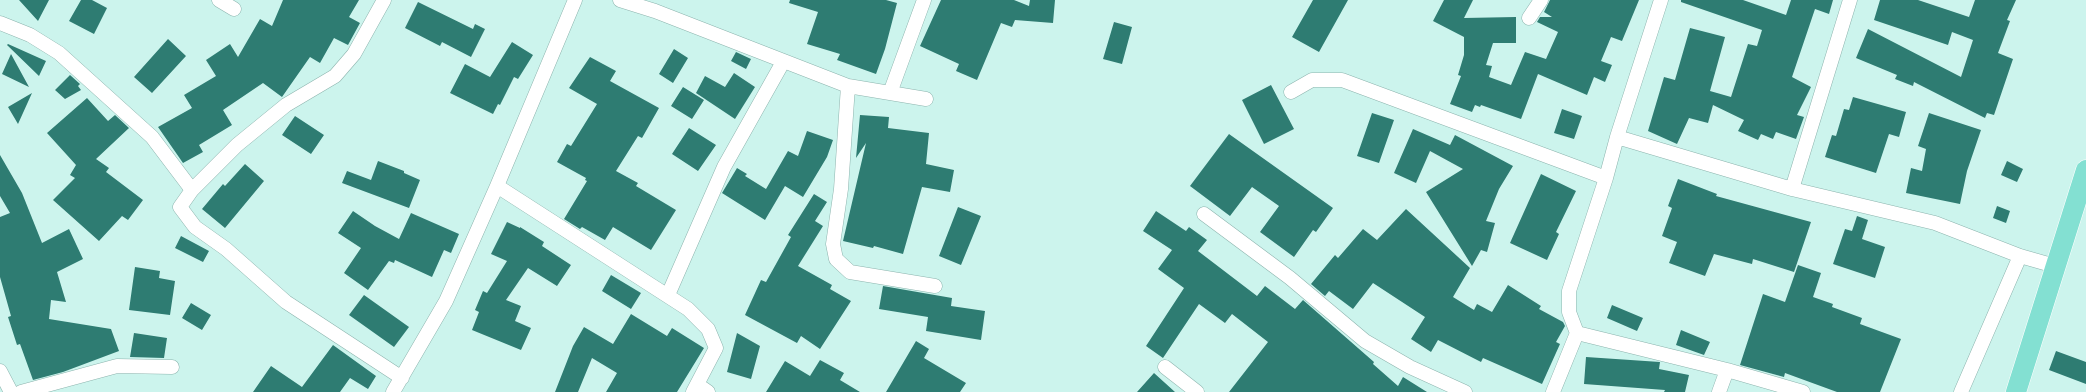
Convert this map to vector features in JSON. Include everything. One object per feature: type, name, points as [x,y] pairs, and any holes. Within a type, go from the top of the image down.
[{"type":"highway","points":[[2016,392],[2086,170]]},
{"type":"street","points":[[219,0],[234,9]]},
{"type":"street","points":[[384,0],[354,54],[335,76],[286,105],[237,145],[192,190],[180,207],[195,227],[226,249],[286,302],[402,378]]},
{"type":"street","points":[[393,392],[446,301],[497,186],[575,0]]},
{"type":"street","points":[[620,0],[655,11],[848,86],[926,99]]},
{"type":"street","points":[[890,93],[924,0]]},
{"type":"street","points":[[1529,18],[1541,0]]},
{"type":"street","points":[[1553,392],[1577,333],[1568,312],[1569,291],[1662,0]]},
{"type":"street","points":[[1792,189],[1850,0]]},
{"type":"street","points":[[0,23],[30,35],[59,53],[152,137],[192,190]]},
{"type":"street","points":[[668,295],[724,166],[783,62]]},
{"type":"street","points":[[1291,92],[1312,80],[1342,80],[1606,178]]},
{"type":"street","points":[[848,86],[841,188],[833,244],[836,259],[850,272],[935,286]]},
{"type":"street","points":[[1617,137],[1792,189],[1935,223],[2020,256],[2055,266]]},
{"type":"street","points":[[497,186],[688,309],[708,330],[716,348],[700,390]]},
{"type":"street","points":[[1204,214],[1290,278],[1365,341],[1410,366],[1465,392]]},
{"type":"street","points":[[1961,392],[2020,256]]},
{"type":"street","points":[[1577,333],[1727,370],[1803,392]]},
{"type":"street","points":[[21,392],[117,366],[172,367]]},
{"type":"street","points":[[1165,366],[1197,392]]},
{"type":"street","points":[[1719,392],[1727,370]]},
{"type":"street","points":[[0,371],[11,392]]},
{"type":"building","points":[[19,0],[49,0],[38,21]]},
{"type":"building","points":[[81,0],[92,0],[107,8],[94,34],[69,21]]},
{"type":"building","points":[[283,0],[359,0],[349,17],[360,23],[348,45],[334,38],[320,63],[310,57],[282,97],[263,83],[223,110],[232,125],[199,145],[203,152],[183,163],[158,127],[192,108],[184,95],[216,76],[206,60],[230,44],[238,57],[260,19],[272,26]]},
{"type":"building","points":[[790,0],[886,0],[897,3],[885,49],[876,74],[837,60],[840,54],[807,44],[818,12],[789,3]]},
{"type":"building","points":[[941,0],[1014,0],[1029,6],[1030,0],[1055,0],[1053,23],[1015,20],[1012,27],[1001,23],[977,80],[956,71],[959,64],[920,46]]},
{"type":"building","points":[[1313,0],[1348,0],[1319,52],[1292,37]]},
{"type":"building","points":[[1444,0],[1473,0],[1464,18],[1516,17],[1516,43],[1493,43],[1486,65],[1492,66],[1489,77],[1511,85],[1525,52],[1546,59],[1558,32],[1537,22],[1540,17],[1552,17],[1544,12],[1550,0],[1639,0],[1622,41],[1611,37],[1601,61],[1612,65],[1605,82],[1594,77],[1587,95],[1538,74],[1521,119],[1481,105],[1480,107],[1475,105],[1472,112],[1450,104],[1461,76],[1458,75],[1464,55],[1464,37],[1433,21]]},
{"type":"building","points":[[1681,0],[1743,0],[1786,15],[1791,0],[1833,0],[1829,14],[1815,9],[1792,77],[1811,87],[1797,115],[1804,117],[1796,139],[1776,132],[1773,139],[1761,134],[1758,140],[1738,131],[1744,120],[1713,105],[1708,123],[1689,118],[1677,144],[1648,131],[1664,77],[1675,80],[1690,28],[1725,37],[1710,91],[1731,97],[1748,44],[1757,46],[1762,30],[1681,2]]},
{"type":"building","points":[[1880,0],[1918,0],[1969,17],[1975,0],[2016,0],[2007,20],[2010,21],[1998,53],[2013,59],[1994,115],[1987,113],[1985,118],[1914,82],[1913,86],[1895,79],[1897,75],[1856,58],[1868,29],[1961,77],[1973,40],[1952,32],[1948,45],[1874,20]]},
{"type":"building","points":[[418,2],[473,29],[475,24],[485,29],[471,57],[442,42],[440,46],[405,28]]},
{"type":"building","points":[[1114,22],[1132,27],[1122,64],[1103,59]]},
{"type":"building","points":[[168,39],[186,56],[152,93],[134,77]]},
{"type":"building","points":[[512,42],[533,55],[518,79],[514,77],[500,105],[498,104],[493,114],[450,93],[465,64],[490,77]]},
{"type":"building","points":[[7,45],[46,61],[39,76]]},
{"type":"building","points":[[674,49],[688,58],[673,83],[659,74]]},
{"type":"building","points":[[736,52],[751,59],[746,69],[731,61]]},
{"type":"building","points":[[11,54],[29,87],[2,74]]},
{"type":"building","points":[[590,57],[616,71],[610,81],[659,108],[642,138],[638,136],[616,171],[638,183],[636,186],[676,210],[651,250],[613,227],[605,240],[582,227],[580,229],[564,219],[587,181],[585,180],[586,178],[557,162],[567,144],[571,146],[597,104],[569,88]]},
{"type":"building","points":[[734,73],[755,87],[735,119],[696,93],[705,76],[725,87]]},
{"type":"building","points":[[70,75],[80,84],[78,86],[81,90],[65,99],[55,90]]},
{"type":"building","points":[[1271,85],[1294,129],[1264,144],[1242,100]]},
{"type":"building","points":[[683,87],[704,100],[692,119],[671,106]]},
{"type":"building","points":[[32,93],[18,124],[8,107]]},
{"type":"building","points":[[1853,97],[1906,112],[1899,137],[1889,134],[1876,173],[1825,157],[1832,135],[1836,136],[1844,109],[1849,110]]},
{"type":"building","points":[[87,98],[108,121],[115,115],[129,128],[96,159],[109,168],[106,172],[143,200],[128,220],[122,216],[99,241],[53,200],[75,178],[70,175],[76,165],[47,133]]},
{"type":"building","points":[[1562,109],[1582,116],[1574,139],[1554,133]]},
{"type":"building","points":[[1372,113],[1394,120],[1379,163],[1357,156]]},
{"type":"building","points":[[1929,113],[1981,130],[1967,171],[1960,204],[1906,193],[1911,168],[1922,171],[1926,149],[1918,146]]},
{"type":"building","points":[[860,115],[889,117],[888,128],[929,133],[926,164],[954,170],[950,192],[922,187],[903,254],[874,246],[873,248],[843,241],[866,143],[856,158]]},
{"type":"building","points":[[295,116],[324,135],[311,154],[282,135]]},
{"type":"building","points":[[689,128],[716,145],[698,171],[672,154]]},
{"type":"building","points":[[1413,129],[1450,145],[1455,135],[1513,166],[1499,189],[1486,221],[1495,223],[1487,252],[1481,250],[1472,266],[1426,192],[1463,169],[1430,151],[1416,183],[1394,173]]},
{"type":"building","points":[[807,131],[833,140],[827,157],[803,197],[785,186],[765,220],[722,193],[737,168],[747,174],[745,176],[766,189],[788,151],[798,156]]},
{"type":"building","points":[[1229,134],[1333,208],[1316,232],[1313,230],[1294,257],[1260,232],[1279,206],[1252,187],[1230,216],[1190,186]]},
{"type":"building","points":[[0,155],[22,193],[42,243],[69,229],[83,259],[57,272],[66,302],[51,300],[49,319],[111,329],[119,351],[63,372],[33,380],[20,344],[17,345],[8,317],[11,316],[0,277],[0,217],[10,213],[0,196]]},
{"type":"building","points":[[378,161],[404,171],[404,173],[420,180],[409,208],[342,183],[347,171],[371,180]]},
{"type":"building","points":[[2007,161],[2023,169],[2017,182],[2001,175]]},
{"type":"building","points":[[245,164],[264,181],[225,228],[202,209],[223,184],[225,186]]},
{"type":"building","points":[[1541,174],[1576,191],[1556,232],[1559,234],[1547,260],[1510,243]]},
{"type":"building","points":[[1678,179],[1717,194],[1716,196],[1811,222],[1794,272],[1753,259],[1752,264],[1714,254],[1705,276],[1669,263],[1677,242],[1662,236],[1672,208],[1668,206]]},
{"type":"building","points":[[814,194],[827,202],[815,221],[823,226],[798,266],[832,285],[830,289],[851,301],[820,349],[801,336],[797,343],[745,315],[761,280],[766,282],[791,237],[788,235]]},
{"type":"building","points":[[1997,206],[2010,211],[2006,223],[1993,218]]},
{"type":"building","points":[[958,207],[981,216],[961,265],[939,256]]},
{"type":"building","points":[[1406,209],[1470,268],[1453,297],[1474,310],[1477,304],[1492,312],[1508,285],[1541,306],[1539,309],[1563,322],[1565,326],[1556,342],[1560,344],[1542,384],[1483,358],[1481,362],[1438,340],[1431,352],[1411,339],[1425,317],[1373,283],[1353,309],[1329,291],[1325,296],[1311,284],[1335,255],[1338,258],[1363,229],[1377,240]]},
{"type":"building","points":[[353,211],[399,239],[411,213],[459,234],[451,253],[444,250],[432,277],[395,260],[394,263],[389,261],[368,290],[344,273],[361,248],[338,233]]},
{"type":"building","points":[[1156,211],[1186,231],[1189,227],[1207,240],[1198,251],[1257,296],[1265,286],[1295,309],[1303,300],[1374,362],[1373,364],[1398,386],[1403,377],[1427,392],[1229,392],[1268,342],[1232,314],[1225,323],[1199,304],[1163,358],[1146,346],[1184,288],[1158,269],[1172,250],[1143,231]]},
{"type":"building","points":[[1857,216],[1868,220],[1862,239],[1885,247],[1875,278],[1833,264],[1845,229],[1852,231]]},
{"type":"building","points":[[507,222],[520,227],[544,242],[542,246],[571,265],[557,286],[528,268],[506,300],[521,306],[515,321],[531,328],[521,350],[472,330],[479,312],[475,310],[483,291],[487,293],[507,261],[491,254]]},
{"type":"building","points":[[181,236],[209,251],[203,262],[175,248]]},
{"type":"building","points":[[1798,265],[1821,273],[1813,297],[1833,304],[1832,307],[1862,318],[1860,324],[1901,339],[1880,392],[1837,392],[1785,373],[1784,377],[1740,365],[1763,294],[1785,302]]},
{"type":"building","points":[[135,267],[160,271],[159,278],[175,281],[170,315],[129,310]]},
{"type":"building","points":[[611,275],[641,293],[631,309],[602,291]]},
{"type":"building","points":[[883,286],[952,298],[951,306],[985,311],[981,340],[926,331],[928,317],[879,309]]},
{"type":"building","points":[[364,295],[409,327],[394,347],[349,315]]},
{"type":"building","points":[[191,303],[211,315],[202,330],[182,318]]},
{"type":"building","points":[[1612,305],[1643,318],[1637,331],[1607,318]]},
{"type":"building","points":[[631,314],[667,336],[672,328],[704,348],[677,392],[606,392],[617,373],[592,358],[578,392],[555,392],[573,346],[584,327],[613,344]]},
{"type":"building","points":[[1681,330],[1710,342],[1704,355],[1676,345]]},
{"type":"building","points":[[134,333],[167,338],[164,358],[130,357]]},
{"type":"building","points":[[737,333],[760,346],[751,379],[727,372]]},
{"type":"building","points":[[916,341],[929,349],[924,358],[966,383],[960,392],[886,392]]},
{"type":"building","points":[[333,345],[376,376],[368,389],[350,378],[340,392],[253,392],[271,366],[302,387]]},
{"type":"building","points":[[2056,351],[2086,362],[2086,384],[2049,370]]},
{"type":"building","points":[[1586,357],[1660,362],[1659,369],[1689,375],[1685,392],[1664,392],[1665,390],[1584,384]]},
{"type":"building","points":[[820,360],[844,373],[840,380],[860,392],[766,392],[785,361],[810,376]]},
{"type":"building","points":[[1154,373],[1175,392],[1137,392]]}]
